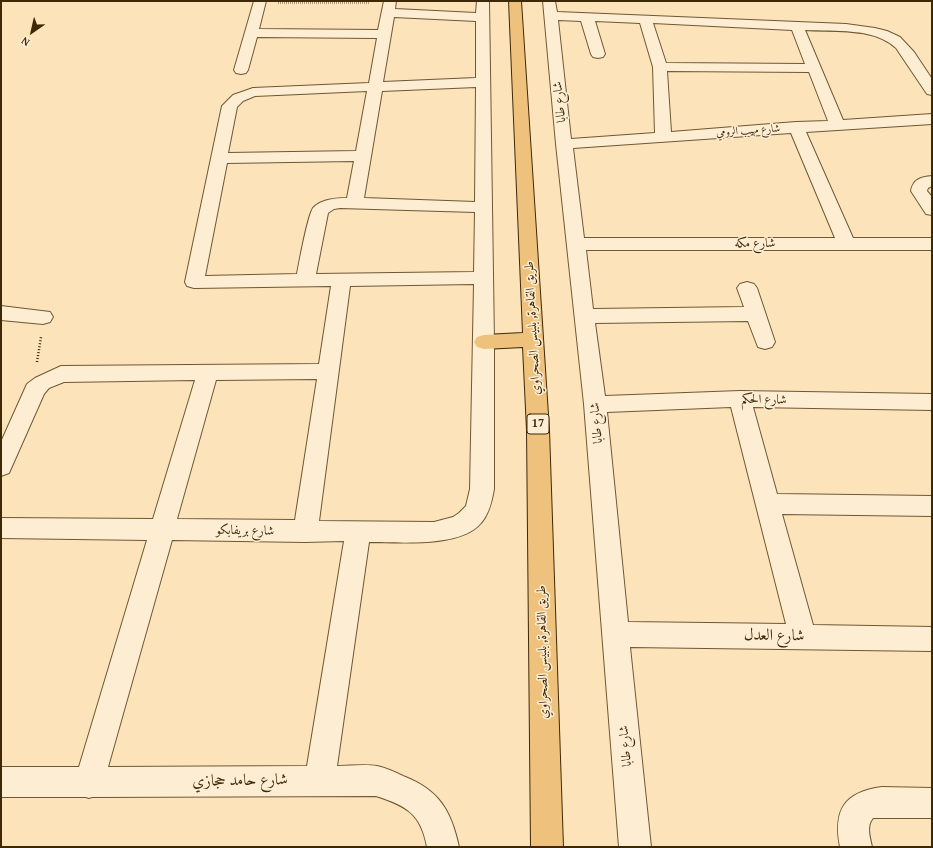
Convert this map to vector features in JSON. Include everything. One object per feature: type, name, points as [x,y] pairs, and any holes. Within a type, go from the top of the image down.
[{"type":"highway","name":"طريق القاهرة, بلبيس الصحراوي","points":[[516,1],[538,430],[547,847]]},
{"type":"highway","points":[[484,342],[534,339]]},
{"type":"street","points":[[241,70],[260,2]]},
{"type":"street","points":[[355,203],[389,6],[482,9],[484,342]]},
{"type":"street","points":[[550,9],[587,18],[645,19],[865,29],[890,38],[901,45],[932,91]]},
{"type":"street","name":"شارع طابا","points":[[550,9],[564,144],[595,404],[635,847]]},
{"type":"street","points":[[587,18],[598,54]]},
{"type":"street","points":[[645,19],[660,67],[664,137]]},
{"type":"street","points":[[797,26],[837,125]]},
{"type":"street","points":[[252,34],[384,34]]},
{"type":"street","points":[[660,67],[814,68]]},
{"type":"street","points":[[483,82],[253,92],[245,94],[233,102],[230,106],[194,282],[483,278]]},
{"type":"street","name":"شارع مهيب الرومي","points":[[564,144],[932,118]]},
{"type":"street","points":[[796,128],[846,243]]},
{"type":"street","points":[[220,158],[363,156]]},
{"type":"street","points":[[932,181],[924,182],[920,186],[919,191],[932,210]]},
{"type":"street","points":[[305,280],[320,211],[329,204],[355,203],[483,207]]},
{"type":"street","name":"شارع مكه","points":[[577,244],[932,244]]},
{"type":"street","points":[[305,532],[342,279]]},
{"type":"street","points":[[747,288],[765,342]]},
{"type":"street","points":[[1,313],[43,317]]},
{"type":"street","points":[[584,316],[756,314]]},
{"type":"street","name":"شارع بريفابكو","points":[[1,528],[434,532],[459,526],[472,518],[480,506],[482,489],[484,342]]},
{"type":"street","points":[[1,467],[35,390],[51,377],[71,373],[328,371]]},
{"type":"street","points":[[89,783],[208,372]]},
{"type":"street","points":[[740,399],[803,637]]},
{"type":"street","name":"شارع الحكم","points":[[595,404],[740,399],[932,402]]},
{"type":"street","points":[[769,504],[932,506]]},
{"type":"street","points":[[320,780],[358,531]]},
{"type":"street","name":"شارع العدل","points":[[616,634],[932,639]]},
{"type":"street","name":"شارع حامد حجازي","points":[[1,782],[89,783],[320,780],[376,781],[401,788],[426,803],[441,832],[443,847]]},
{"type":"street","points":[[856,847],[853,832],[855,815],[866,804],[882,802],[932,803]]},
{"type":"path","points":[[260,2],[389,6]]},
{"type":"path","points":[[42,383],[37,375],[37,365],[43,317]]}]
